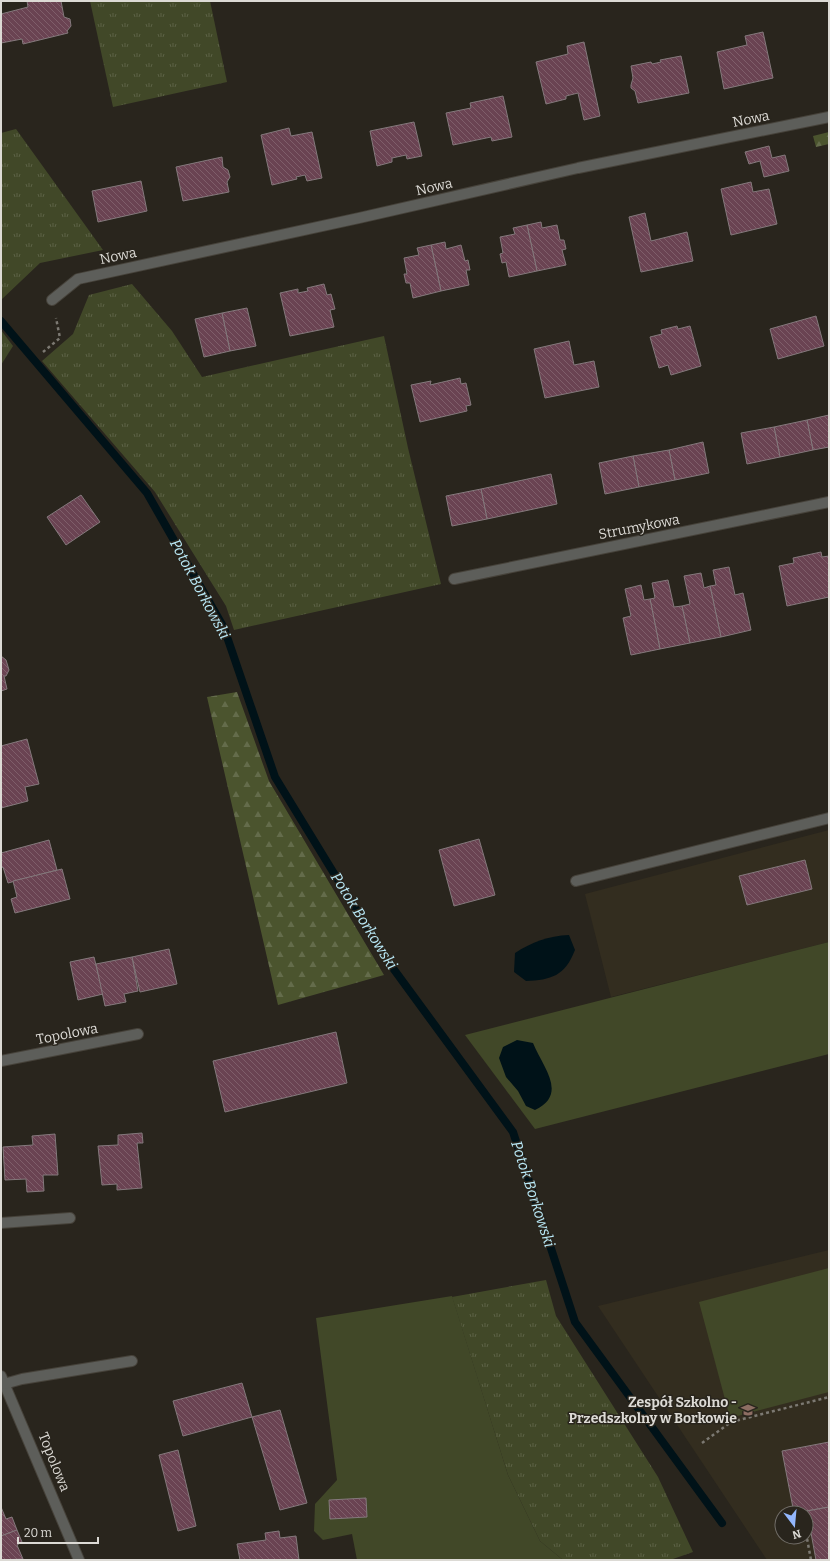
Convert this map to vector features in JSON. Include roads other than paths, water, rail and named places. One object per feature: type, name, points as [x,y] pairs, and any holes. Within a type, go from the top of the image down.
[{"type":"street","name":"Nowa","points":[[52,300],[78,279],[360,218],[578,168],[829,117]]},
{"type":"street","name":"Strumykowa","points":[[454,579],[829,502]]},
{"type":"street","points":[[576,881],[829,818]]},
{"type":"street","name":"Topolowa","points":[[1,1061],[138,1034]]},
{"type":"street","points":[[1,1224],[70,1218]]},
{"type":"street","points":[[2,1380],[132,1361]]},
{"type":"street","name":"Topolowa","points":[[2,1380],[26,1432],[79,1560]]},
{"type":"waterway","name":"Potok Borkowski","points":[[1,321],[147,493],[224,628],[275,777],[387,960],[513,1132],[575,1322],[722,1523]]},
{"type":"place","name":"Zespół Szkolno - Przedszkolny w Borkowie","points":[[748,1410]]}]
